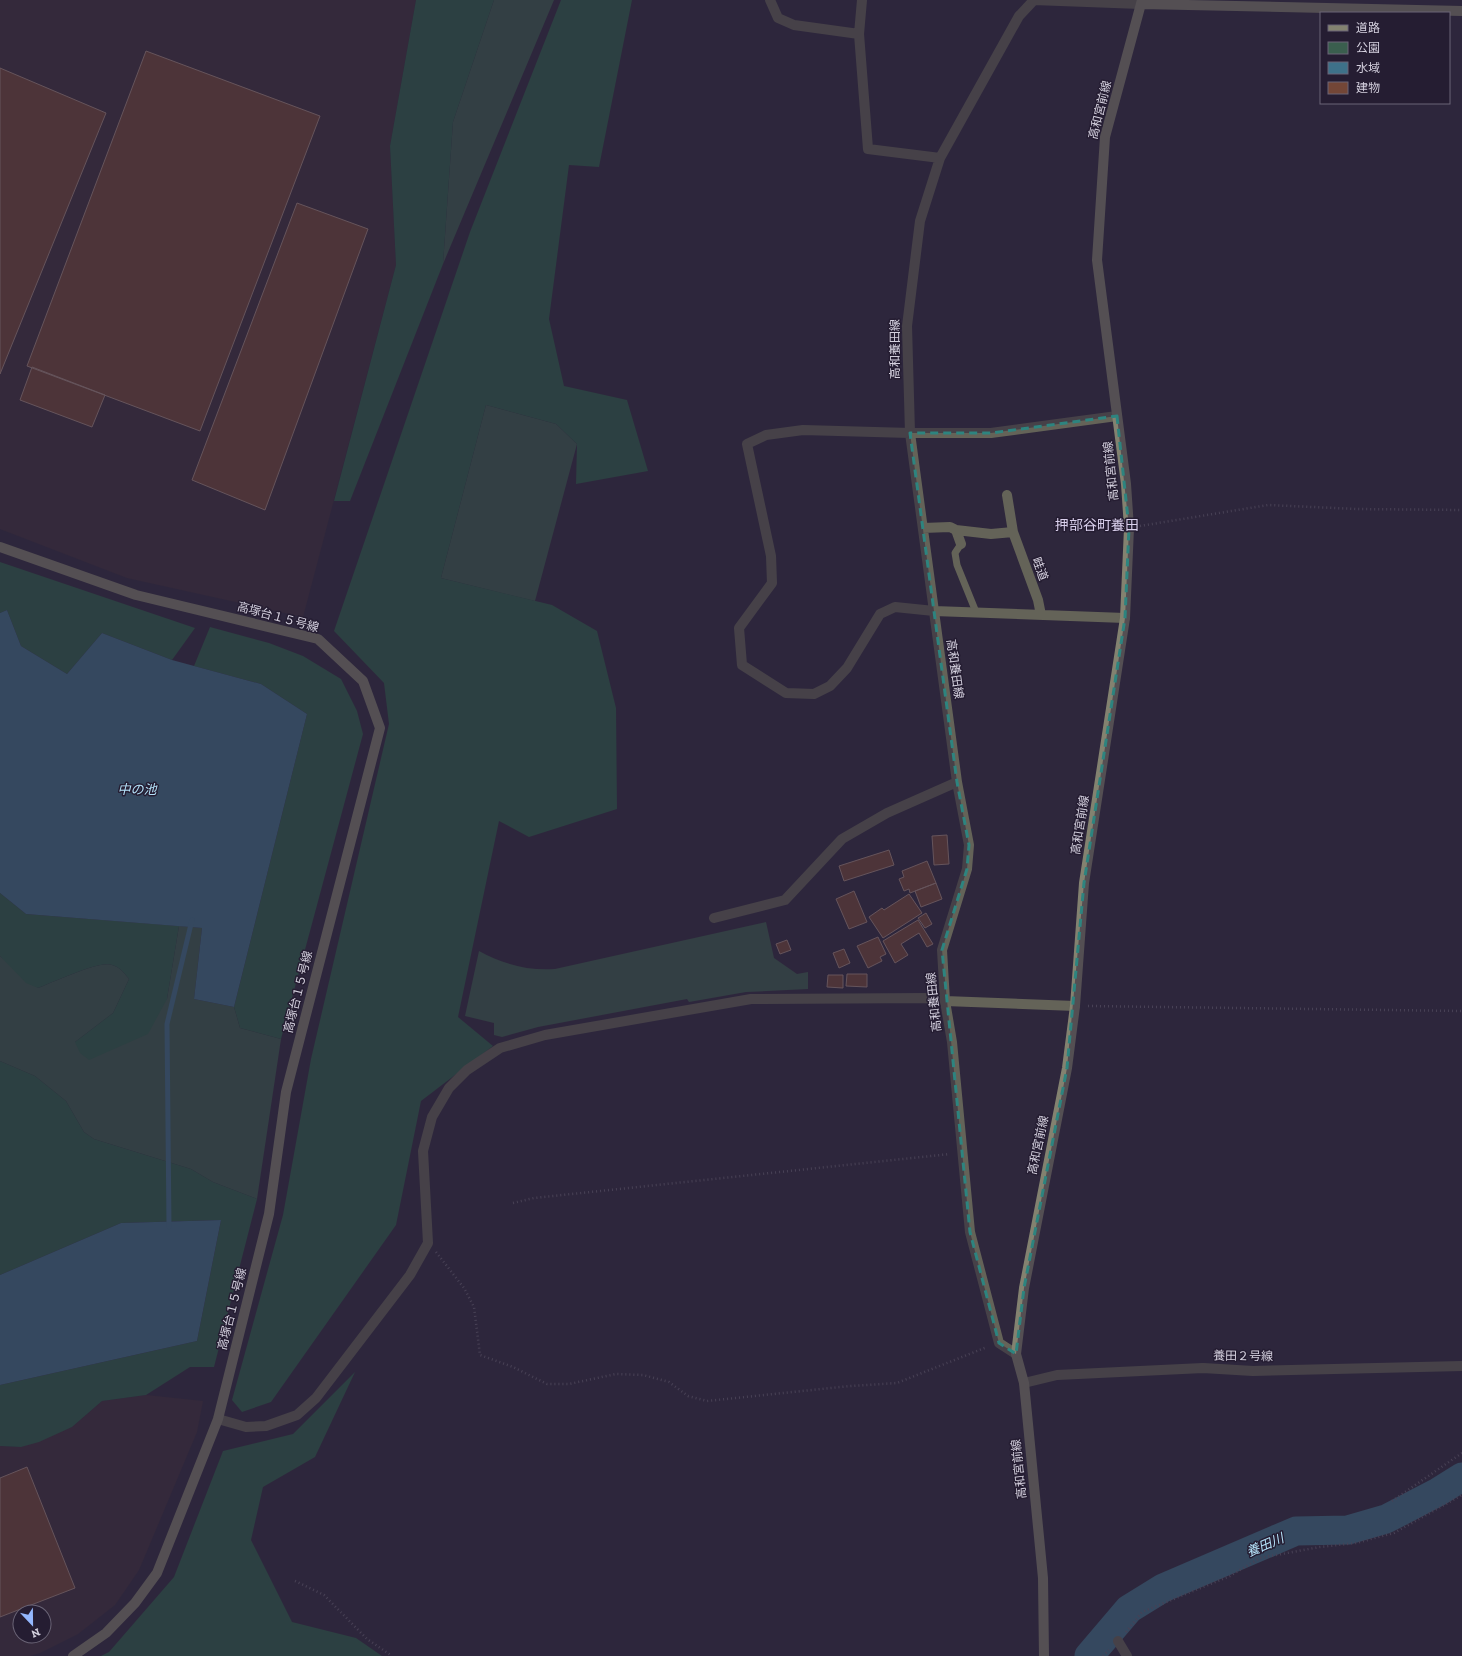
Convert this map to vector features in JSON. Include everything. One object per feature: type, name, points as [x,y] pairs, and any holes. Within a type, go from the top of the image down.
[{"type":"street","points":[[770,0],[778,18],[794,25],[859,34]]},
{"type":"street","points":[[862,0],[859,34],[868,149],[940,158]]},
{"type":"street","points":[[1034,0],[1462,11]]},
{"type":"street","name":"高和養田線","points":[[999,1343],[970,1232],[952,1042],[945,1000],[942,950],[967,869],[969,845],[957,782],[910,433],[907,326],[920,221],[940,158],[1019,16],[1034,0]]},
{"type":"street","name":"高和宮前線","points":[[1044,1656],[1042,1578],[1024,1383],[1016,1354],[1024,1288],[1067,1068],[1075,1006],[1084,883],[1125,618],[1129,528],[1126,484],[1096,260],[1105,137],[1142,2]]},
{"type":"street","points":[[1117,416],[991,433],[910,433],[803,430],[766,435],[747,444],[770,556],[772,583],[739,628],[742,665],[786,693],[814,694],[830,686],[847,668],[880,614],[895,607],[934,611],[1125,618]]},
{"type":"street","name":"畦道","points":[[1007,495],[1013,532],[1038,600],[1041,615]]},
{"type":"street","points":[[923,528],[950,527],[956,530],[992,534],[1013,532]]},
{"type":"street","points":[[956,530],[961,544]]},
{"type":"street","name":"高塚台１５号線","points":[[0,547],[136,595],[318,639],[363,680],[380,728],[286,1092],[269,1214],[218,1419],[157,1573],[136,1603],[106,1634],[73,1656]]},
{"type":"street","points":[[714,918],[785,900],[842,839],[887,813],[957,782]]},
{"type":"street","points":[[218,1419],[246,1427],[266,1426],[297,1415],[316,1398],[410,1275],[428,1243],[424,1151],[432,1117],[449,1088],[467,1070],[500,1048],[545,1035],[751,999],[929,998],[1075,1006]]},
{"type":"street","points":[[999,1343],[1016,1354]]},
{"type":"street","name":"養田２号線","points":[[1024,1383],[1057,1375],[1204,1368],[1253,1371],[1462,1366]]},
{"type":"street","points":[[1118,1641],[1127,1656]]},
{"type":"lane","points":[[961,544],[955,554],[957,565],[976,612]]},
{"type":"path","points":[[1129,528],[1268,505],[1356,509],[1462,510]]},
{"type":"path","points":[[1075,1006],[1462,1011]]},
{"type":"path","points":[[513,1203],[534,1198],[962,1153]]},
{"type":"path","points":[[428,1243],[464,1288],[474,1308],[480,1355],[513,1367],[547,1384],[569,1384],[616,1374],[643,1375],[669,1382],[688,1396],[707,1401],[850,1386],[897,1383],[999,1343]]},
{"type":"path","points":[[1392,1501],[1462,1453]]},
{"type":"path","points":[[1118,1641],[1142,1612],[1230,1576],[1260,1558],[1320,1547],[1356,1543],[1394,1533],[1462,1495]]},
{"type":"path","points":[[295,1581],[324,1595],[367,1639],[392,1656]]},
{"type":"highlighted area","points":[[1117,416],[1129,528],[1125,618],[1084,883],[1067,1068],[1024,1288],[1016,1354],[999,1343],[970,1232],[942,950],[967,869],[969,845],[957,782],[910,433],[991,433]]},
{"type":"shaded area","points":[[0,0],[416,0],[390,146],[396,265],[303,617],[127,578],[0,529]]},
{"type":"shaded area","points":[[146,1395],[203,1401],[197,1432],[139,1570],[115,1605],[78,1634],[40,1653],[30,1656],[0,1656],[0,1446],[21,1447],[72,1427],[102,1401]]},
{"type":"green space","points":[[416,0],[494,0],[453,122],[443,264],[350,501],[334,501],[396,265],[390,146]]},
{"type":"green space","points":[[494,0],[554,0],[443,264],[453,122]]},
{"type":"green space","points":[[561,0],[632,0],[599,167],[569,165],[549,319],[564,386],[627,400],[648,471],[576,484],[577,444],[556,424],[486,405],[441,578],[552,605],[597,631],[616,708],[617,809],[529,837],[499,821],[458,1017],[493,1046],[421,1101],[396,1225],[271,1402],[242,1412],[232,1400],[283,1215],[311,1059],[389,724],[384,683],[334,631],[470,232]]},
{"type":"green space","points":[[486,405],[556,424],[577,444],[535,601],[441,578]]},
{"type":"green space","points":[[0,562],[195,628],[172,660],[102,633],[67,674],[21,646],[7,610],[0,613]]},
{"type":"green space","points":[[210,627],[269,643],[303,656],[341,679],[357,711],[363,734],[281,1039],[240,1028],[234,1007],[307,714],[261,684],[194,666]]},
{"type":"green space","points":[[0,893],[26,914],[179,926],[167,999],[148,1034],[89,1060],[80,1053],[75,1042],[113,1013],[129,979],[122,970],[106,964],[87,969],[38,988],[26,983],[0,956]]},
{"type":"green space","points":[[766,922],[774,958],[797,974],[808,972],[808,989],[746,992],[689,1002],[687,999],[538,1027],[502,1037],[494,1035],[494,1023],[465,1016],[479,951],[497,960],[516,966],[535,969],[555,969]]},
{"type":"green space","points":[[179,926],[202,928],[194,999],[234,1007],[240,1028],[281,1039],[257,1199],[213,1182],[191,1169],[94,1139],[84,1132],[66,1101],[35,1076],[0,1061],[0,956],[38,988],[87,969],[106,964],[117,967],[124,972],[129,979],[113,1013],[75,1042],[167,999]]},
{"type":"green space","points":[[0,1061],[35,1076],[66,1101],[84,1132],[94,1139],[191,1169],[213,1182],[257,1199],[214,1367],[190,1367],[146,1395],[102,1401],[72,1427],[39,1442],[21,1447],[0,1446],[0,1385],[197,1341],[221,1220],[121,1223],[0,1275]]},
{"type":"green space","points":[[355,1372],[315,1457],[263,1487],[251,1540],[292,1622],[356,1638],[382,1656],[101,1656],[109,1652],[174,1577],[223,1451],[293,1434]]},
{"type":"water","name":"中の池","points":[[7,610],[21,646],[67,674],[102,633],[172,660],[261,684],[307,714],[234,1007],[194,999],[202,928],[26,914],[0,893],[0,613]]},
{"type":"water","points":[[221,1220],[197,1341],[0,1385],[0,1275],[121,1223]]},
{"type":"building","points":[[146,51],[320,116],[200,431],[27,366]]},
{"type":"building","points":[[0,68],[106,113],[0,374]]},
{"type":"building","points":[[297,203],[368,229],[265,510],[192,480]]},
{"type":"building","points":[[32,367],[105,395],[92,427],[20,400]]},
{"type":"building","points":[[947,835],[949,864],[934,865],[932,836]]},
{"type":"building","points":[[889,850],[894,865],[844,881],[839,866]]},
{"type":"building","points":[[927,861],[936,883],[910,893],[909,889],[904,891],[899,879],[904,877],[902,871]]},
{"type":"building","points":[[936,883],[942,899],[921,907],[915,891]]},
{"type":"building","points":[[854,891],[867,922],[849,929],[836,899]]},
{"type":"building","points":[[909,894],[922,913],[883,938],[869,917],[882,908],[884,910]]},
{"type":"building","points":[[926,913],[932,924],[925,928],[918,918]]},
{"type":"building","points":[[918,920],[933,944],[927,947],[919,933],[901,944],[908,955],[895,963],[883,941]]},
{"type":"building","points":[[878,937],[886,954],[880,957],[882,961],[868,968],[857,946]]},
{"type":"building","points":[[787,940],[791,950],[780,954],[776,944]]},
{"type":"building","points":[[844,949],[850,963],[839,968],[833,953]]},
{"type":"building","points":[[847,974],[867,974],[867,987],[846,986]]},
{"type":"building","points":[[828,975],[843,975],[843,988],[827,987]]},
{"type":"building","points":[[27,1467],[75,1588],[34,1604],[12,1604],[12,1612],[0,1617],[0,1478]]},
{"type":"waterway","points":[[169,1227],[167,1024],[192,920]]},
{"type":"waterway","name":"養田川","points":[[1089,1656],[1129,1609],[1163,1588],[1296,1531],[1348,1530],[1386,1519],[1438,1492],[1462,1477]]},
{"type":"district","name":"押部谷町養田","points":[[1097,525]]}]
